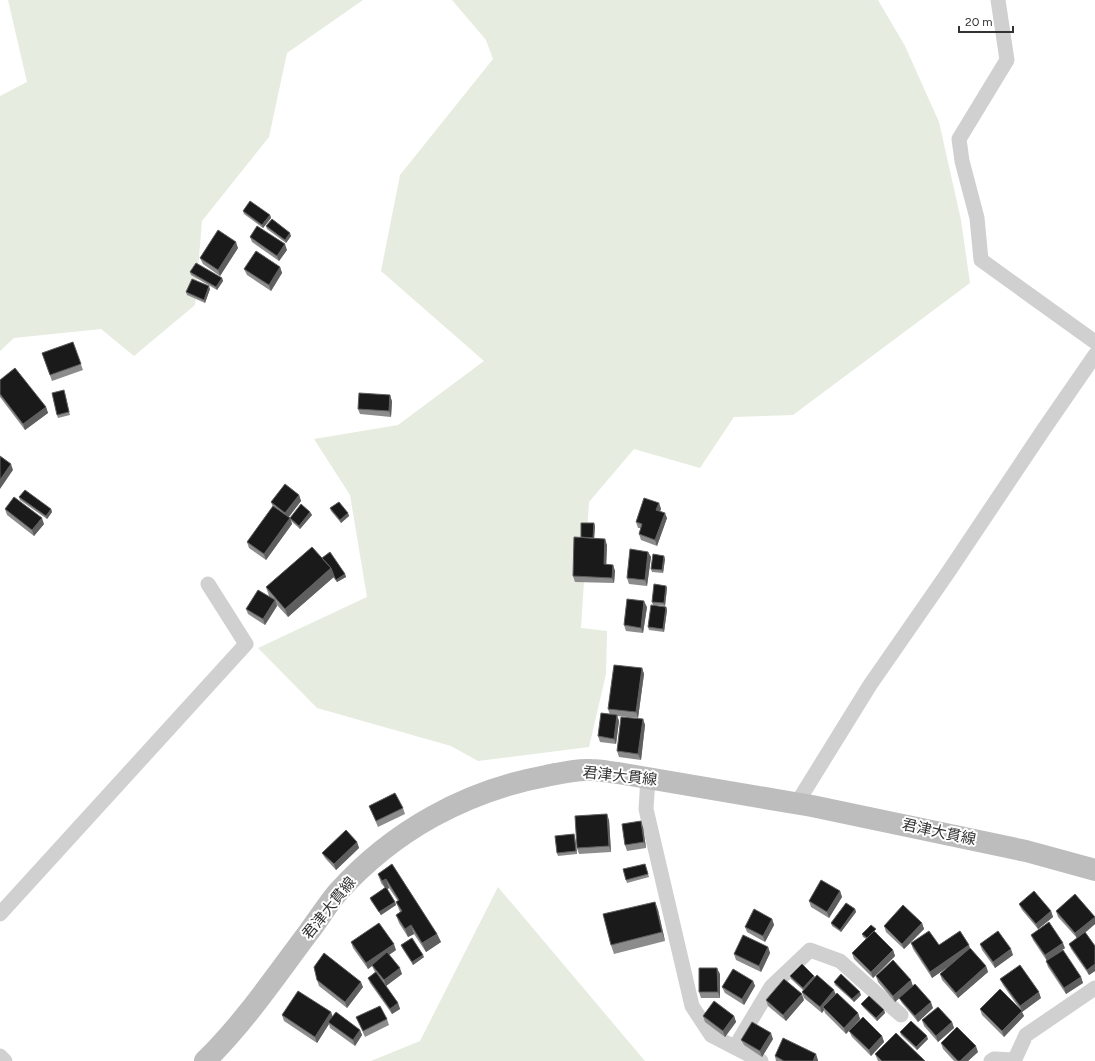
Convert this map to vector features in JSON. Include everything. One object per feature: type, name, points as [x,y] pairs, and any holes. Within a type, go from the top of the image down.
[{"type":"main road","name":"君津大貫線","points":[[210,1059],[237,1027],[338,893],[387,845],[425,821],[462,802],[490,791],[540,777],[570,771],[590,770],[648,778],[797,803],[1026,851],[1095,870]]},
{"type":"street","points":[[998,0],[1007,60],[959,139],[962,161],[977,218],[981,260],[1095,342]]},
{"type":"street","points":[[797,803],[870,685],[1095,355]]},
{"type":"street","points":[[0,914],[246,644],[208,584]]},
{"type":"street","points":[[648,778],[646,809],[692,1006],[712,1035],[761,1061]]},
{"type":"street","points":[[735,1047],[771,987],[810,950],[840,961],[901,1015]]},
{"type":"street","points":[[991,1061],[994,1059],[1014,1060],[1026,1035],[1095,988]]},
{"type":"street","points":[[0,1056],[5,1061]]},
{"type":"shaded area","points":[[8,0],[363,0],[287,53],[269,137],[202,221],[195,305],[134,356],[101,329],[14,338],[0,351],[0,96],[27,82]]},
{"type":"shaded area","points":[[452,0],[878,0],[905,46],[939,122],[961,220],[970,283],[793,415],[734,417],[700,468],[634,449],[589,502],[581,628],[607,631],[606,674],[589,747],[478,761],[451,746],[317,708],[258,648],[367,597],[350,495],[314,439],[398,425],[484,361],[381,271],[400,175],[493,59],[486,40]]},
{"type":"shaded area","points":[[498,887],[645,1061],[371,1061],[420,1041]]},
{"type":"building","points":[[250,201],[270,215],[262,225],[243,211]]},
{"type":"building","points":[[272,219],[290,233],[285,240],[266,226]]},
{"type":"building","points":[[257,226],[285,244],[277,256],[250,237]]},
{"type":"building","points":[[218,230],[236,242],[218,270],[200,258]]},
{"type":"building","points":[[256,251],[280,267],[269,285],[244,269]]},
{"type":"building","points":[[196,263],[222,278],[216,287],[190,272]]},
{"type":"building","points":[[192,279],[209,286],[204,300],[186,292]]},
{"type":"building","points":[[73,342],[81,364],[50,375],[42,353]]},
{"type":"building","points":[[15,368],[46,407],[23,424],[0,394],[0,380]]},
{"type":"building","points":[[64,390],[69,412],[57,415],[52,393]]},
{"type":"building","points":[[359,393],[390,395],[389,411],[358,409]]},
{"type":"building","points":[[0,456],[11,464],[0,480]]},
{"type":"building","points":[[285,484],[299,495],[285,513],[271,502]]},
{"type":"building","points":[[25,490],[51,509],[46,516],[19,497]]},
{"type":"building","points":[[14,497],[42,518],[32,530],[5,509]]},
{"type":"building","points":[[644,498],[659,503],[656,510],[665,513],[655,540],[639,534],[642,524],[636,522]]},
{"type":"building","points":[[339,502],[348,513],[340,520],[330,508]]},
{"type":"building","points":[[301,504],[310,512],[299,526],[290,518]]},
{"type":"building","points":[[273,506],[290,518],[264,554],[247,542]]},
{"type":"building","points":[[581,523],[594,523],[593,538],[581,537]]},
{"type":"building","points":[[574,537],[605,539],[604,564],[613,565],[612,578],[573,576]]},
{"type":"building","points":[[312,547],[331,568],[285,609],[266,587]]},
{"type":"building","points":[[630,549],[648,552],[645,580],[627,578]]},
{"type":"building","points":[[330,552],[345,574],[336,580],[331,568],[322,558]]},
{"type":"building","points":[[653,554],[664,556],[662,570],[651,569]]},
{"type":"building","points":[[654,584],[666,586],[664,603],[652,602]]},
{"type":"building","points":[[258,590],[275,600],[263,619],[246,609]]},
{"type":"building","points":[[627,599],[644,601],[641,628],[624,625]]},
{"type":"building","points":[[651,605],[666,607],[663,629],[648,627]]},
{"type":"building","points":[[614,665],[642,668],[636,712],[608,709]]},
{"type":"building","points":[[601,713],[617,715],[614,739],[598,736]]},
{"type":"building","points":[[621,717],[643,719],[638,754],[617,751]]},
{"type":"building","points":[[395,793],[403,808],[376,821],[369,806]]},
{"type":"building","points":[[607,814],[609,846],[577,848],[575,816]]},
{"type":"building","points":[[641,821],[644,842],[625,845],[622,824]]},
{"type":"building","points":[[346,830],[357,842],[334,864],[322,853]]},
{"type":"building","points":[[574,834],[576,851],[557,853],[555,836]]},
{"type":"building","points":[[392,864],[437,934],[422,943],[411,925],[405,929],[396,915],[402,911],[396,902],[399,900],[386,879],[382,881],[378,874]]},
{"type":"building","points":[[645,864],[648,874],[626,880],[623,869]]},
{"type":"building","points":[[821,880],[840,891],[827,912],[809,901]]},
{"type":"building","points":[[386,887],[395,902],[379,912],[370,898]]},
{"type":"building","points":[[1034,891],[1051,911],[1036,924],[1019,904]]},
{"type":"building","points":[[1075,894],[1095,917],[1075,933],[1056,911]]},
{"type":"building","points":[[655,902],[662,932],[611,945],[603,914]]},
{"type":"building","points":[[846,903],[855,909],[840,930],[831,923]]},
{"type":"building","points":[[903,905],[922,923],[902,944],[884,926]]},
{"type":"building","points":[[754,909],[772,919],[763,936],[745,927]]},
{"type":"building","points":[[1049,922],[1063,943],[1045,955],[1031,935]]},
{"type":"building","points":[[379,923],[394,944],[366,963],[351,942]]},
{"type":"building","points":[[871,925],[876,929],[867,938],[862,934]]},
{"type":"building","points":[[874,931],[893,950],[871,972],[852,953]]},
{"type":"building","points":[[929,931],[939,945],[960,931],[969,945],[930,972],[911,943]]},
{"type":"building","points":[[998,931],[1011,949],[993,962],[980,944]]},
{"type":"building","points":[[1085,932],[1095,946],[1095,964],[1087,970],[1069,944]]},
{"type":"building","points":[[743,935],[768,947],[759,966],[734,954]]},
{"type":"building","points":[[412,938],[423,955],[412,962],[401,945]]},
{"type":"building","points":[[970,948],[986,966],[956,993],[940,974]]},
{"type":"building","points":[[1063,950],[1081,977],[1064,988],[1046,961]]},
{"type":"building","points":[[387,952],[400,968],[384,980],[372,965]]},
{"type":"building","points":[[324,953],[361,982],[345,1002],[317,980],[314,967]]},
{"type":"building","points":[[893,960],[911,980],[893,996],[876,976]]},
{"type":"building","points":[[802,964],[814,976],[803,988],[790,976]]},
{"type":"building","points":[[1020,965],[1039,992],[1020,1006],[1000,979]]},
{"type":"building","points":[[699,968],[717,968],[718,992],[699,992]]},
{"type":"building","points":[[733,969],[753,981],[742,999],[722,987]]},
{"type":"building","points":[[376,972],[398,1003],[390,1009],[368,978]]},
{"type":"building","points":[[841,974],[860,992],[852,999],[834,982]]},
{"type":"building","points":[[817,975],[834,990],[820,1007],[802,992]]},
{"type":"building","points":[[784,979],[802,994],[783,1015],[766,1000]]},
{"type":"building","points":[[915,984],[931,1002],[915,1016],[899,998]]},
{"type":"building","points":[[1000,989],[1022,1011],[1002,1031],[980,1009]]},
{"type":"building","points":[[298,991],[331,1012],[315,1037],[282,1015]]},
{"type":"building","points":[[837,993],[858,1013],[844,1028],[823,1007]]},
{"type":"building","points":[[869,996],[884,1010],[876,1018],[861,1004]]},
{"type":"building","points":[[714,1001],[734,1016],[723,1031],[703,1016]]},
{"type":"building","points":[[380,1006],[387,1019],[363,1031],[356,1017]]},
{"type":"building","points":[[938,1007],[952,1022],[936,1036],[922,1020]]},
{"type":"building","points":[[336,1012],[360,1030],[353,1040],[328,1022]]},
{"type":"building","points":[[863,1017],[882,1036],[869,1050],[849,1031]]},
{"type":"building","points":[[911,1021],[927,1036],[916,1047],[900,1032]]},
{"type":"building","points":[[752,1022],[771,1033],[760,1051],[741,1040]]},
{"type":"building","points":[[957,1027],[976,1046],[960,1061],[958,1061],[941,1043]]},
{"type":"building","points":[[896,1033],[925,1061],[882,1061],[875,1054]]},
{"type":"building","points":[[783,1038],[816,1054],[813,1061],[784,1061],[775,1056]]}]
